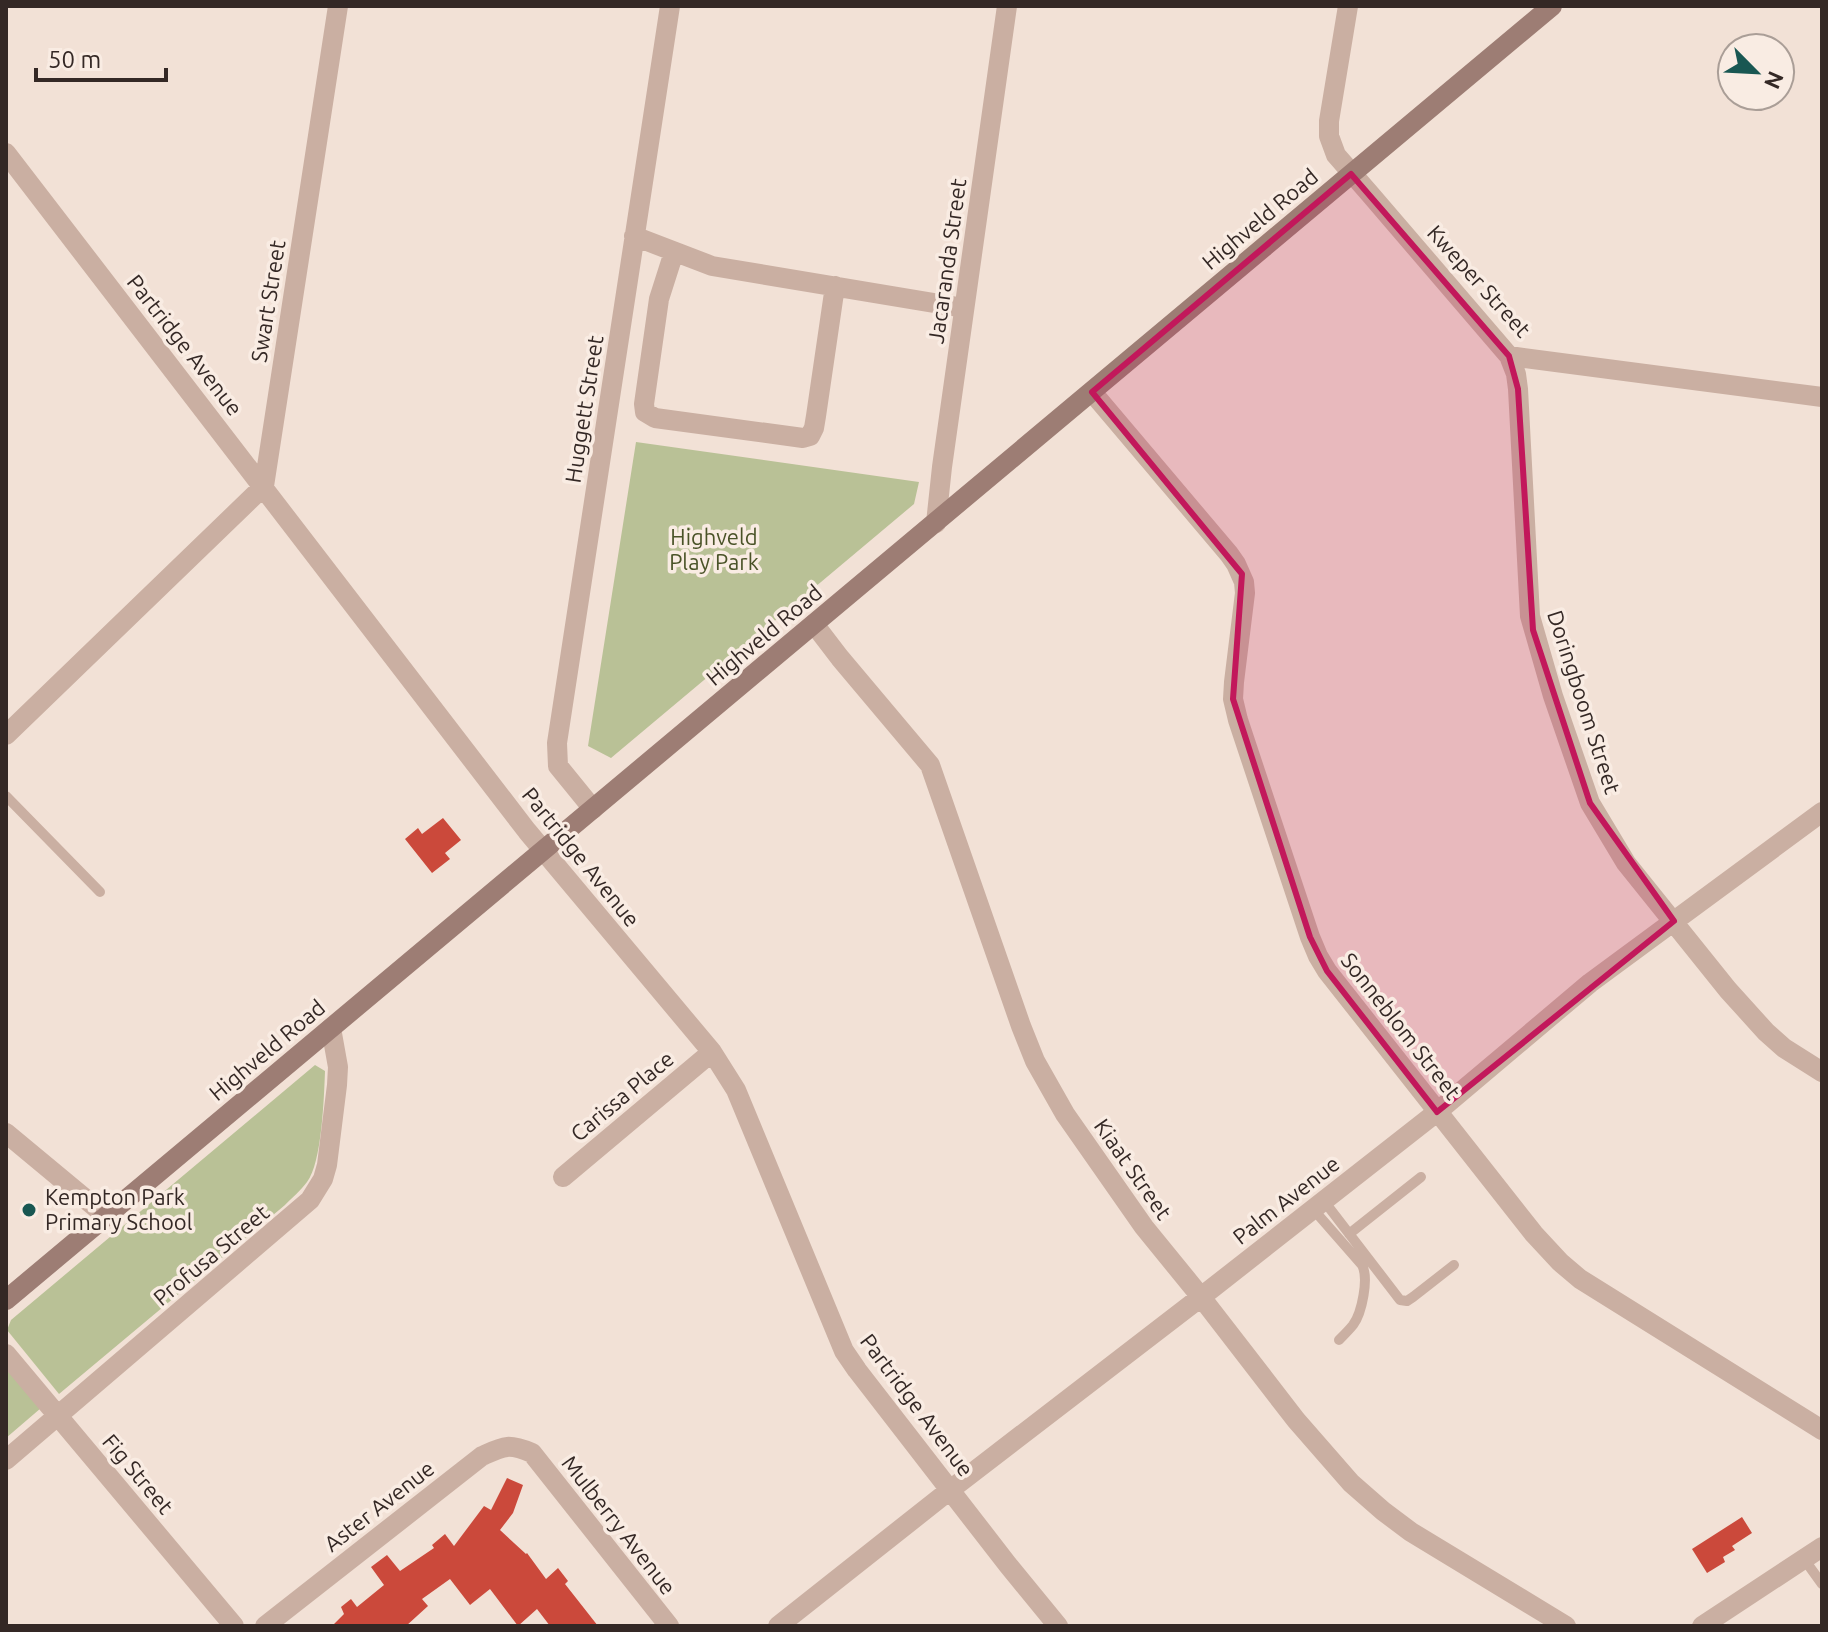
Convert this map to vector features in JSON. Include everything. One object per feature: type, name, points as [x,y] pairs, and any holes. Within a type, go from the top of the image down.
[{"type":"street","name":"Swart Street","points":[[264,486],[338,6]]},
{"type":"street","name":"Huggett Street","points":[[593,809],[558,766],[557,743],[670,6]]},
{"type":"street","name":"Jacaranda Street","points":[[936,523],[1007,6]]},
{"type":"street","name":"Kweper Street","points":[[1348,6],[1329,121],[1329,136],[1336,155],[1509,356],[1822,397]]},
{"type":"street","name":"Highveld Road","points":[[6,1300],[1552,6]]},
{"type":"street","name":"Partridge Avenue","points":[[6,153],[543,850],[712,1052],[736,1090],[844,1351],[865,1382],[1058,1626]]},
{"type":"street","points":[[634,236],[712,266],[964,308]]},
{"type":"street","points":[[674,252],[658,307],[644,404],[645,412],[650,417],[803,438],[810,436],[814,428],[835,286]]},
{"type":"street","name":"Doringboom Street","points":[[1509,356],[1518,389],[1528,603],[1557,710],[1590,803],[1616,849],[1728,990],[1784,1048],[1822,1072]]},
{"type":"street","name":"Sonneblom Street","points":[[1092,392],[1229,554],[1242,574],[1245,593],[1233,699],[1310,937],[1327,971],[1534,1234],[1560,1262],[1631,1312],[1822,1430]]},
{"type":"street","points":[[6,735],[264,486]]},
{"type":"street","name":"Kiaat Street","points":[[814,624],[930,765],[1035,1061],[1065,1114],[1144,1227],[1296,1420],[1351,1483],[1411,1532],[1566,1626]]},
{"type":"street","name":"Palm Avenue","points":[[778,1626],[1437,1112],[1590,983],[1822,812]]},
{"type":"street","name":"Profusa Street","points":[[6,1460],[300,1210],[318,1189],[327,1165],[337,1085],[338,1067],[331,1028]]},
{"type":"street","name":"Carissa Place","points":[[563,1177],[712,1052]]},
{"type":"street","points":[[6,1133],[106,1216]]},
{"type":"street","name":"Fig Street","points":[[6,1354],[234,1626]]},
{"type":"street","name":"Aster Avenue","points":[[265,1626],[482,1456],[503,1446],[532,1453]]},
{"type":"street","name":"Mulberry Avenue","points":[[532,1453],[669,1626]]},
{"type":"street","points":[[1702,1626],[1822,1547]]},
{"type":"lane","points":[[6,796],[100,892]]},
{"type":"lane","points":[[1349,1234],[1421,1177]]},
{"type":"lane","points":[[1318,1205],[1349,1234],[1400,1300],[1407,1301],[1454,1265]]},
{"type":"lane","points":[[1318,1205],[1365,1272],[1355,1323],[1339,1340]]},
{"type":"lane","points":[[1804,1559],[1822,1584]]},
{"type":"highlighted area","points":[[1351,174],[1509,356],[1518,389],[1533,630],[1590,803],[1674,921],[1437,1112],[1327,971],[1310,937],[1233,699],[1242,574],[1092,392]]},
{"type":"green space","name":"Highveld Play Park","points":[[636,442],[919,482],[914,504],[611,758],[588,746]]},
{"type":"green space","points":[[315,1065],[325,1071],[323,1113],[316,1160],[307,1182],[285,1205],[59,1394],[7,1330],[11,1320]]},
{"type":"green space","points":[[6,1367],[41,1408],[6,1438]]},
{"type":"building","points":[[443,818],[461,840],[445,853],[450,859],[432,873],[405,839],[418,828],[422,834]]},
{"type":"building","points":[[507,1478],[523,1485],[513,1513],[500,1530],[527,1553],[546,1579],[558,1568],[568,1581],[565,1584],[598,1626],[550,1626],[537,1609],[518,1626],[490,1589],[470,1605],[450,1579],[422,1599],[428,1606],[406,1626],[332,1626],[344,1614],[341,1607],[351,1599],[357,1607],[384,1585],[371,1567],[387,1555],[400,1571],[434,1548],[432,1545],[445,1534],[454,1546],[484,1506],[491,1510]]},
{"type":"building","points":[[1742,1517],[1752,1533],[1732,1546],[1735,1550],[1723,1557],[1725,1562],[1707,1573],[1692,1549]]},
{"type":"place","name":"Kempton Park Primary School","points":[[29,1210]]}]
